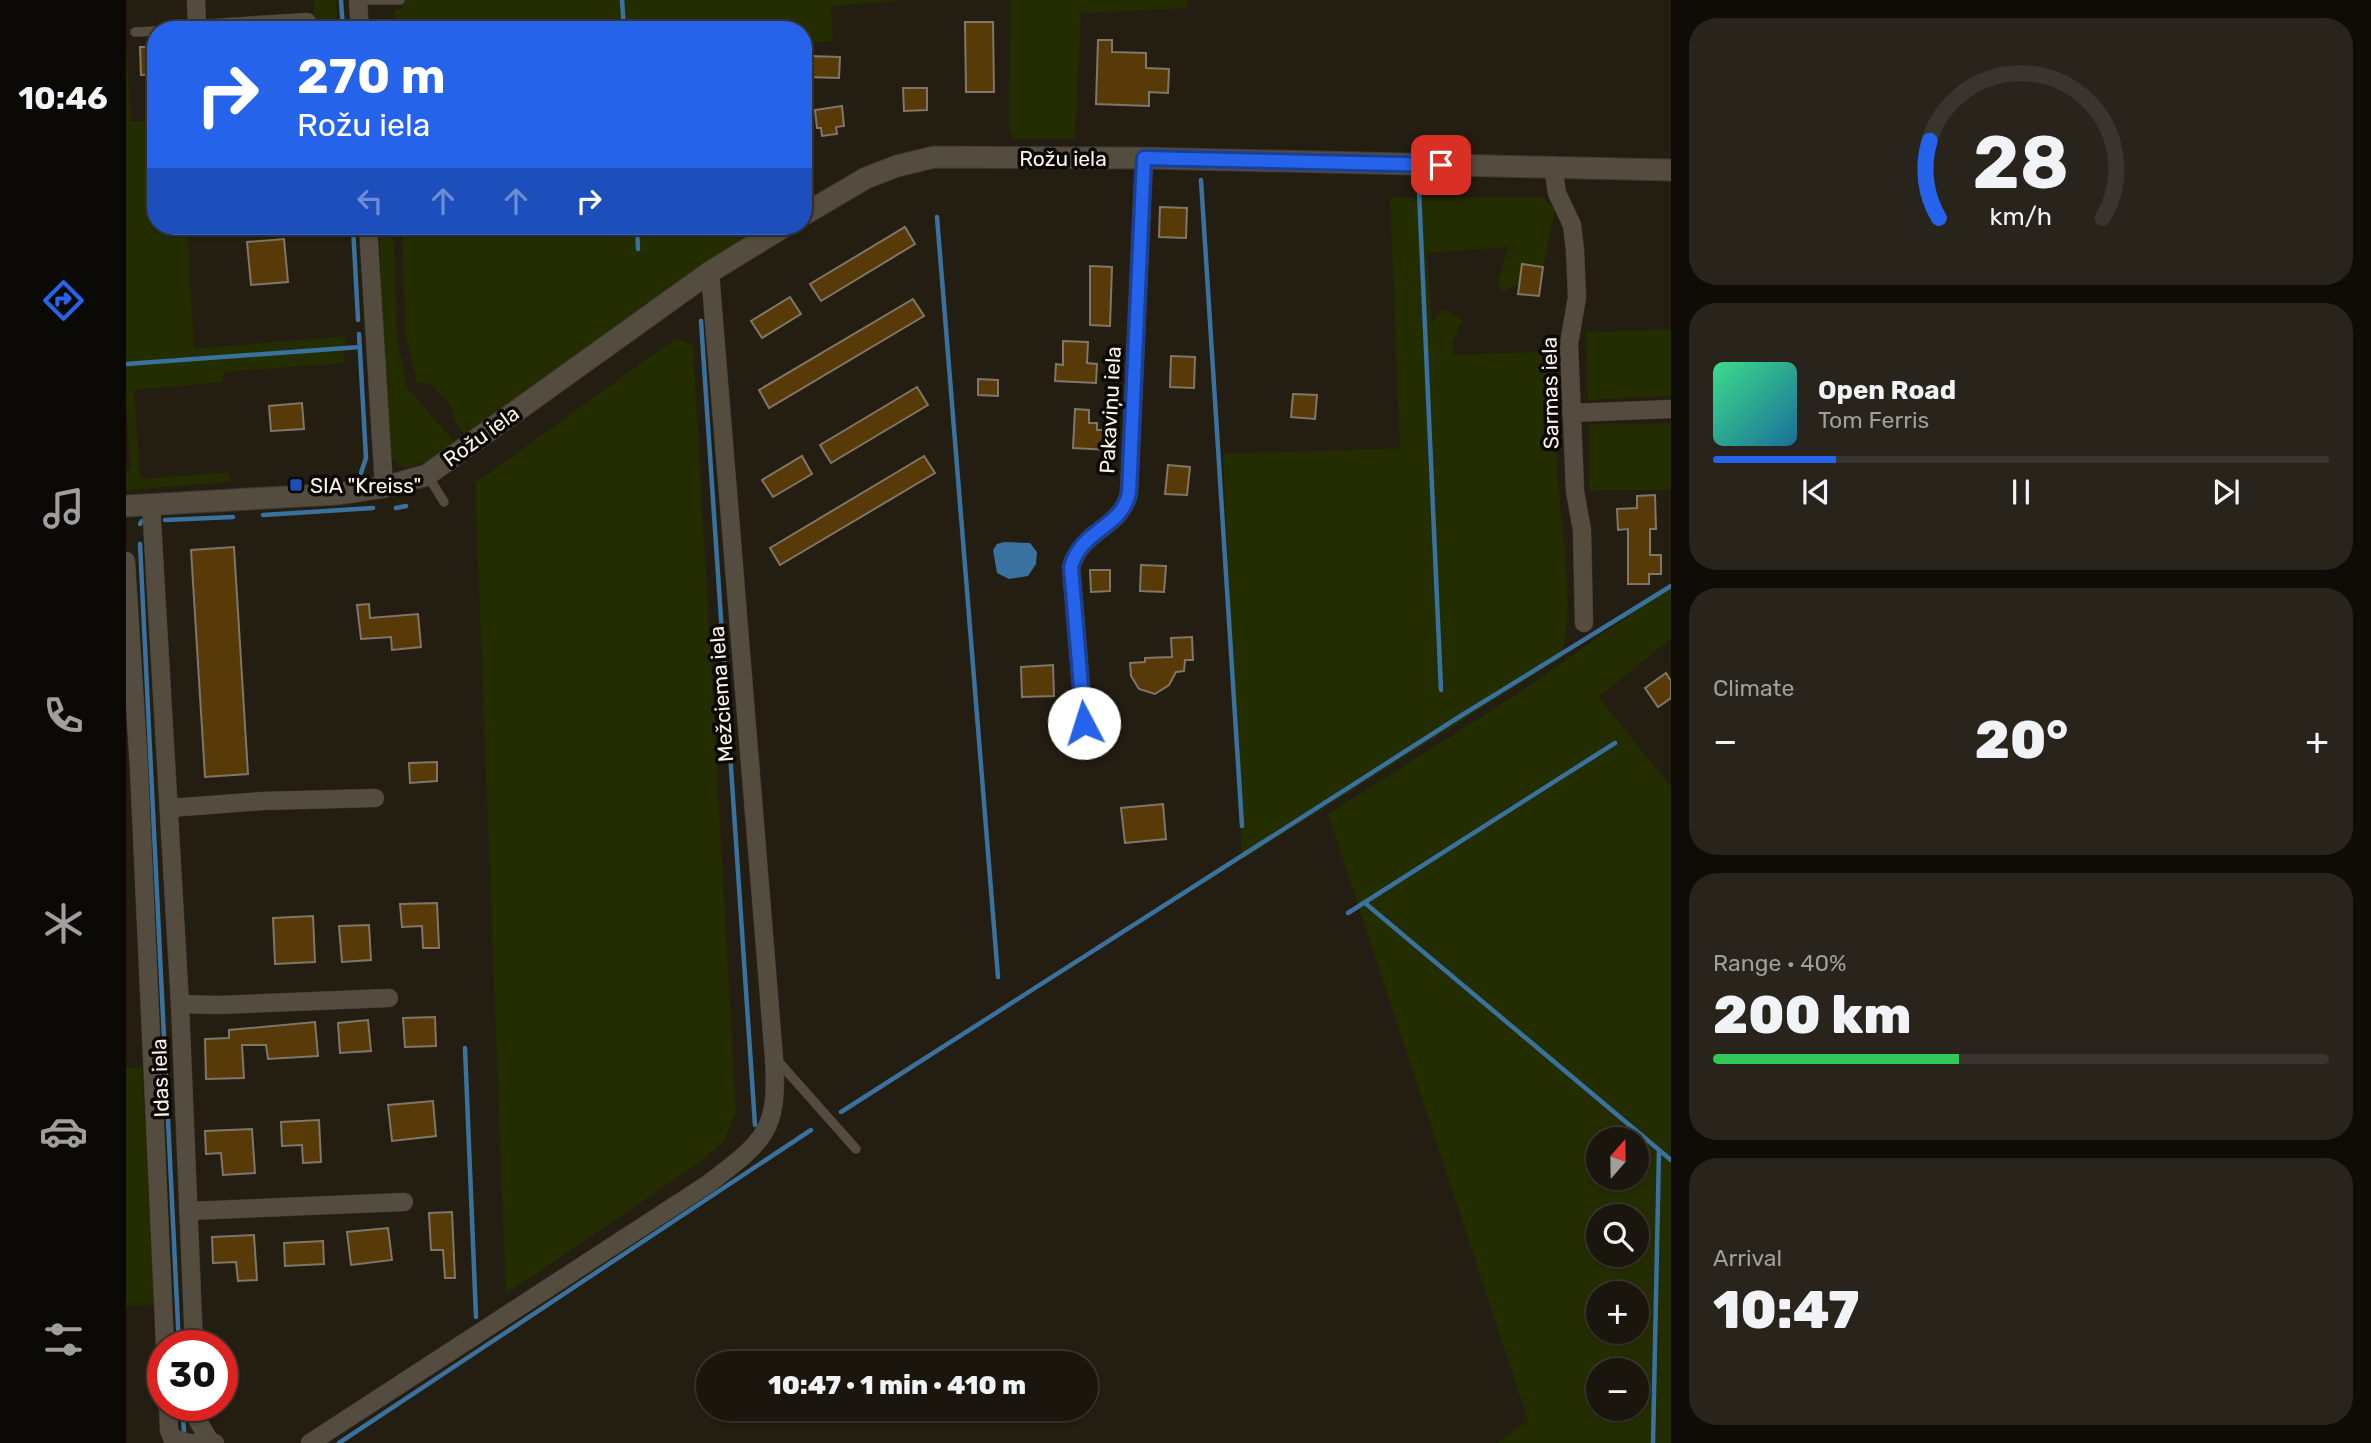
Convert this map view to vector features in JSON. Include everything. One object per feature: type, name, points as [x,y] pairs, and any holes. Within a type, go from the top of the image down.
[{"type":"street","points":[[196,0],[197,21]]},
{"type":"street","points":[[358,0],[359,21]]},
{"type":"street","name":"Rožu iela","points":[[812,210],[866,178],[897,166],[934,158],[1144,158],[1671,170]]},
{"type":"street","name":"Pakaviņu iela","points":[[1084,723],[1071,567],[1075,553],[1084,542],[1119,514],[1127,504],[1129,493],[1144,158]]},
{"type":"street","name":"Sarmas iela","points":[[1553,167],[1556,193],[1572,225],[1575,250],[1577,297],[1569,344],[1575,491],[1582,530],[1584,623]]},
{"type":"street","points":[[369,235],[384,487]]},
{"type":"street","name":"Rožu iela","points":[[126,506],[338,494],[384,487],[427,475],[710,272],[770,235]]},
{"type":"street","name":"Mežciema iela","points":[[310,1443],[708,1184],[741,1159],[762,1138],[773,1113],[776,1085],[774,1058],[710,272]]},
{"type":"street","points":[[1571,413],[1671,409]]},
{"type":"street","name":"Idas iela","points":[[151,504],[170,808],[193,1330]]},
{"type":"street","points":[[126,561],[142,822],[165,1330]]},
{"type":"street","points":[[170,808],[262,801],[375,798]]},
{"type":"street","points":[[180,1004],[219,1005],[388,998]]},
{"type":"street","points":[[188,1211],[404,1202]]},
{"type":"street","points":[[169,1421],[172,1438],[189,1443],[213,1443]]},
{"type":"street","points":[[198,1421],[213,1443]]},
{"type":"lane","points":[[364,0],[400,0]]},
{"type":"lane","points":[[135,32],[147,31]]},
{"type":"lane","points":[[427,475],[443,502]]},
{"type":"lane","points":[[774,1058],[856,1149]]},
{"type":"green space","points":[[313,0],[336,0],[337,21],[315,21]]},
{"type":"green space","points":[[402,0],[904,0],[831,6],[833,41],[812,43],[812,21],[394,21],[394,10],[403,8]]},
{"type":"green space","points":[[1010,0],[1187,0],[1187,8],[1081,13],[1075,139],[1013,139],[1009,126]]},
{"type":"green space","points":[[126,48],[131,122],[147,121],[147,235],[188,235],[194,349],[345,336],[344,363],[223,372],[223,382],[134,390],[140,479],[230,472],[231,482],[126,490],[126,471],[130,470],[126,394]]},
{"type":"green space","points":[[1539,197],[1555,210],[1543,267],[1522,264],[1519,284],[1502,292],[1497,286],[1508,247],[1427,253],[1432,322],[1443,309],[1462,319],[1453,342],[1453,355],[1554,351],[1558,474],[1568,598],[1561,658],[1242,860],[1223,454],[1400,448],[1390,198]]},
{"type":"green space","points":[[379,235],[393,235],[397,335],[406,386],[455,443],[430,461],[404,468],[393,460],[388,445]]},
{"type":"green space","points":[[402,235],[753,235],[645,306],[465,436],[454,420],[454,410],[431,384],[417,383],[406,337]]},
{"type":"green space","points":[[1671,329],[1671,396],[1588,400],[1586,332]]},
{"type":"green space","points":[[676,338],[693,345],[736,1112],[725,1140],[699,1163],[506,1294],[475,483]]},
{"type":"green space","points":[[1671,423],[1671,490],[1589,490],[1589,424]]},
{"type":"green space","points":[[1671,586],[1671,639],[1599,697],[1671,787],[1671,1443],[1497,1443],[1528,1420],[1328,814],[1517,694]]},
{"type":"green space","points":[[126,1068],[142,1068],[154,1304],[126,1306]]},
{"type":"water","points":[[1030,543],[1037,552],[1036,564],[1028,576],[1009,579],[997,573],[993,550],[997,544]]},
{"type":"building","points":[[965,22],[993,22],[994,92],[966,92]]},
{"type":"building","points":[[1098,40],[1112,40],[1112,52],[1146,53],[1146,68],[1169,69],[1168,93],[1149,92],[1149,106],[1096,104]]},
{"type":"building","points":[[140,47],[147,47],[147,75],[141,75]]},
{"type":"building","points":[[812,56],[840,57],[839,78],[812,77]]},
{"type":"building","points":[[903,88],[927,88],[927,110],[904,111]]},
{"type":"building","points":[[842,106],[844,126],[836,127],[837,134],[822,136],[821,128],[817,128],[815,110]]},
{"type":"building","points":[[1160,207],[1187,208],[1186,238],[1159,237]]},
{"type":"building","points":[[905,227],[915,244],[821,301],[810,284]]},
{"type":"building","points":[[284,239],[288,282],[251,285],[247,242]]},
{"type":"building","points":[[1522,264],[1543,267],[1539,296],[1518,294]]},
{"type":"building","points":[[1090,266],[1112,267],[1110,326],[1090,325]]},
{"type":"building","points":[[790,297],[801,314],[762,338],[751,321]]},
{"type":"building","points":[[913,299],[924,316],[769,408],[759,390]]},
{"type":"building","points":[[1063,341],[1088,342],[1087,363],[1097,364],[1096,383],[1055,381],[1056,364],[1063,365]]},
{"type":"building","points":[[1171,356],[1195,357],[1194,388],[1170,387]]},
{"type":"building","points":[[978,379],[998,380],[998,396],[978,395]]},
{"type":"building","points":[[917,387],[928,405],[831,463],[820,445]]},
{"type":"building","points":[[1293,394],[1317,395],[1315,419],[1291,417]]},
{"type":"building","points":[[302,403],[304,429],[271,431],[269,406]]},
{"type":"building","points":[[1075,409],[1089,410],[1089,423],[1097,423],[1097,430],[1110,430],[1109,450],[1073,448]]},
{"type":"building","points":[[802,456],[812,474],[773,497],[762,480]]},
{"type":"building","points":[[924,456],[935,473],[780,565],[770,548]]},
{"type":"building","points":[[1168,465],[1190,467],[1187,495],[1165,494]]},
{"type":"building","points":[[1655,495],[1656,529],[1650,529],[1650,555],[1661,555],[1661,574],[1649,574],[1649,584],[1628,584],[1628,529],[1618,530],[1617,509],[1637,508],[1637,496]]},
{"type":"building","points":[[234,547],[248,774],[205,777],[191,550]]},
{"type":"building","points":[[1141,565],[1166,566],[1164,592],[1140,591]]},
{"type":"building","points":[[1090,570],[1110,570],[1110,591],[1091,592]]},
{"type":"building","points":[[369,604],[370,618],[418,614],[421,647],[392,650],[391,637],[361,639],[357,605]]},
{"type":"building","points":[[1192,637],[1193,660],[1185,660],[1184,671],[1176,672],[1169,685],[1155,694],[1139,689],[1131,676],[1130,663],[1145,662],[1145,658],[1172,657],[1171,638]]},
{"type":"building","points":[[1053,665],[1054,696],[1022,697],[1021,667]]},
{"type":"building","points":[[1666,673],[1671,681],[1671,698],[1658,707],[1645,688]]},
{"type":"building","points":[[437,762],[437,781],[410,783],[409,763]]},
{"type":"building","points":[[1163,804],[1166,839],[1125,843],[1121,808]]},
{"type":"building","points":[[437,903],[439,948],[423,948],[422,926],[402,927],[400,904]]},
{"type":"building","points":[[313,916],[315,962],[275,964],[273,918]]},
{"type":"building","points":[[369,925],[371,960],[342,962],[339,926]]},
{"type":"building","points":[[435,1017],[436,1046],[405,1047],[403,1018]]},
{"type":"building","points":[[368,1020],[371,1051],[340,1053],[338,1023]]},
{"type":"building","points":[[315,1022],[318,1056],[268,1059],[266,1045],[242,1045],[244,1078],[206,1079],[205,1039],[229,1038],[229,1030]]},
{"type":"building","points":[[433,1101],[436,1136],[392,1141],[388,1105]]},
{"type":"building","points":[[319,1120],[321,1162],[303,1163],[302,1145],[282,1146],[281,1122]]},
{"type":"building","points":[[252,1129],[255,1173],[223,1175],[221,1153],[206,1154],[205,1131]]},
{"type":"building","points":[[452,1212],[455,1278],[445,1278],[443,1250],[431,1250],[429,1213]]},
{"type":"building","points":[[388,1228],[392,1260],[351,1265],[347,1232]]},
{"type":"building","points":[[254,1235],[257,1280],[238,1281],[236,1262],[213,1263],[212,1237]]},
{"type":"building","points":[[323,1241],[324,1264],[285,1266],[284,1243]]},
{"type":"waterway","points":[[341,0],[342,21]]},
{"type":"waterway","points":[[622,0],[623,21]]},
{"type":"waterway","points":[[1201,180],[1242,826]]},
{"type":"waterway","points":[[1419,191],[1441,690]]},
{"type":"waterway","points":[[937,217],[998,977]]},
{"type":"waterway","points":[[353,235],[358,320]]},
{"type":"waterway","points":[[637,235],[638,249]]},
{"type":"waterway","points":[[701,321],[755,1125]]},
{"type":"waterway","points":[[359,334],[366,458],[361,473]]},
{"type":"waterway","points":[[126,364],[360,347]]},
{"type":"waterway","points":[[396,508],[406,506]]},
{"type":"waterway","points":[[263,515],[373,508]]},
{"type":"waterway","points":[[165,520],[233,517]]},
{"type":"waterway","points":[[140,544],[178,1330]]},
{"type":"waterway","points":[[841,1112],[1459,717],[1671,586]]},
{"type":"waterway","points":[[1348,913],[1615,743]]},
{"type":"waterway","points":[[1365,903],[1671,1160]]},
{"type":"waterway","points":[[465,1048],[476,1317]]},
{"type":"waterway","points":[[339,1443],[811,1130]]},
{"type":"waterway","points":[[1653,1443],[1659,1150]]},
{"type":"waterway","points":[[183,1421],[184,1431]]},
{"type":"place","name":"SIA \"Kreiss\"","points":[[296,485]]},
{"type":"route","points":[[1084,723],[1071,567],[1075,553],[1084,542],[1119,514],[1127,504],[1129,493],[1144,158],[1441,165]]}]
